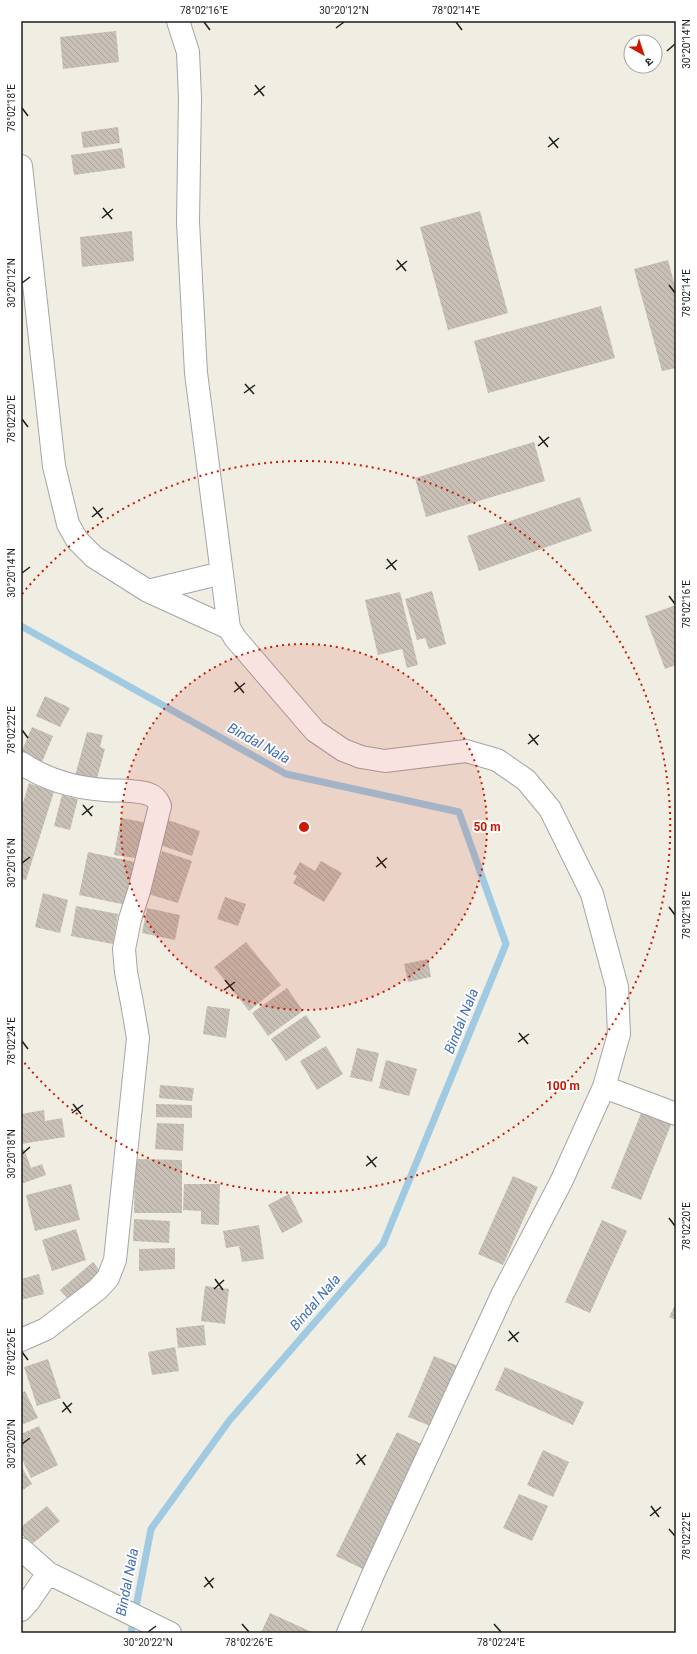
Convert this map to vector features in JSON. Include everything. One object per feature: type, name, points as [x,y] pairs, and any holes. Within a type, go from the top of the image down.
[{"type":"street","points":[[178,21],[188,52],[190,98],[188,222],[196,373],[229,628],[235,638],[315,731],[343,750],[361,757],[384,761],[466,751],[497,760],[526,780],[550,809],[592,894],[617,987],[619,1034],[604,1087],[561,1182],[503,1293],[374,1572],[348,1633]]},
{"type":"street","points":[[21,166],[54,466],[68,524],[77,540],[94,557],[148,591],[229,628]]},
{"type":"street","points":[[148,591],[222,573]]},
{"type":"street","points":[[21,763],[36,773],[78,786],[102,790],[143,792],[152,795],[157,799],[160,806],[139,891],[130,919],[124,949],[126,972],[138,1038],[115,1260],[108,1278],[98,1289],[46,1329],[21,1340]]},
{"type":"street","points":[[604,1087],[676,1114]]},
{"type":"street","points":[[21,1549],[56,1578],[170,1633]]},
{"type":"street","points":[[21,1610],[29,1601],[56,1578]]},
{"type":"building","points":[[116,31],[119,62],[63,69],[60,37]]},
{"type":"building","points":[[118,127],[120,143],[83,148],[81,132]]},
{"type":"building","points":[[122,148],[125,168],[74,175],[71,155]]},
{"type":"building","points":[[480,211],[508,313],[448,330],[420,227]]},
{"type":"building","points":[[132,231],[134,261],[82,267],[80,237]]},
{"type":"building","points":[[668,260],[676,290],[676,368],[662,371],[634,269]]},
{"type":"building","points":[[601,306],[615,358],[488,393],[474,341]]},
{"type":"building","points":[[534,442],[545,481],[426,517],[415,478]]},
{"type":"building","points":[[580,497],[592,531],[479,571],[467,536]]},
{"type":"building","points":[[432,591],[446,644],[429,649],[425,638],[417,640],[405,599]]},
{"type":"building","points":[[400,592],[418,665],[407,668],[402,649],[378,655],[365,600]]},
{"type":"building","points":[[676,605],[676,665],[665,669],[645,616]]},
{"type":"building","points":[[45,696],[70,708],[60,727],[36,716]]},
{"type":"building","points":[[32,727],[53,736],[42,762],[21,753]]},
{"type":"building","points":[[87,732],[103,735],[100,747],[105,749],[96,782],[75,776]]},
{"type":"building","points":[[29,783],[54,792],[26,880],[21,879],[21,809]]},
{"type":"building","points":[[62,795],[78,799],[70,830],[54,826]]},
{"type":"building","points":[[121,818],[149,823],[142,859],[114,855]]},
{"type":"building","points":[[168,820],[200,831],[192,856],[160,845]]},
{"type":"building","points":[[162,851],[192,861],[178,903],[148,894]]},
{"type":"building","points":[[88,852],[135,862],[126,905],[79,895]]},
{"type":"building","points":[[321,861],[342,873],[324,902],[293,883],[297,876],[293,874],[300,862],[315,871]]},
{"type":"building","points":[[43,893],[68,900],[60,933],[35,927]]},
{"type":"building","points":[[225,897],[246,904],[238,926],[217,919]]},
{"type":"building","points":[[76,906],[118,914],[113,944],[71,936]]},
{"type":"building","points":[[147,908],[180,915],[175,940],[142,933]]},
{"type":"building","points":[[246,942],[281,985],[249,1011],[214,967]]},
{"type":"building","points":[[428,959],[431,977],[408,982],[404,964]]},
{"type":"building","points":[[287,988],[303,1011],[268,1036],[252,1013]]},
{"type":"building","points":[[207,1006],[230,1009],[226,1038],[203,1034]]},
{"type":"building","points":[[306,1015],[321,1037],[286,1061],[271,1039]]},
{"type":"building","points":[[326,1046],[343,1074],[317,1090],[300,1061]]},
{"type":"building","points":[[357,1048],[379,1053],[372,1082],[350,1077]]},
{"type":"building","points":[[386,1060],[417,1069],[409,1096],[379,1088]]},
{"type":"building","points":[[160,1085],[194,1088],[192,1101],[159,1098]]},
{"type":"building","points":[[156,1104],[192,1105],[192,1118],[156,1117]]},
{"type":"building","points":[[644,1106],[674,1117],[641,1200],[611,1188]]},
{"type":"building","points":[[44,1110],[45,1121],[62,1118],[65,1137],[21,1144],[21,1114]]},
{"type":"building","points":[[157,1123],[184,1124],[183,1151],[155,1149]]},
{"type":"building","points":[[24,1149],[31,1168],[42,1164],[46,1175],[21,1184],[21,1150]]},
{"type":"building","points":[[135,1159],[182,1160],[182,1213],[134,1213]]},
{"type":"building","points":[[513,1176],[538,1187],[503,1265],[478,1254]]},
{"type":"building","points":[[71,1184],[80,1220],[35,1231],[26,1195]]},
{"type":"building","points":[[184,1184],[220,1184],[219,1225],[201,1224],[201,1211],[183,1210]]},
{"type":"building","points":[[289,1194],[303,1222],[282,1233],[268,1205]]},
{"type":"building","points":[[134,1219],[170,1221],[169,1243],[133,1241]]},
{"type":"building","points":[[602,1220],[627,1231],[590,1313],[565,1302]]},
{"type":"building","points":[[259,1225],[264,1259],[242,1262],[239,1246],[226,1248],[223,1231]]},
{"type":"building","points":[[76,1229],[86,1260],[52,1271],[42,1240]]},
{"type":"building","points":[[175,1248],[175,1269],[139,1271],[139,1249]]},
{"type":"building","points":[[93,1262],[103,1275],[71,1302],[60,1290]]},
{"type":"building","points":[[39,1274],[44,1294],[21,1300],[21,1279]]},
{"type":"building","points":[[205,1286],[229,1289],[225,1324],[201,1321]]},
{"type":"building","points":[[676,1303],[676,1320],[669,1317]]},
{"type":"building","points":[[204,1325],[206,1345],[178,1348],[176,1328]]},
{"type":"building","points":[[175,1347],[179,1371],[152,1375],[148,1352]]},
{"type":"building","points":[[434,1356],[458,1366],[433,1427],[408,1417]]},
{"type":"building","points":[[48,1359],[61,1398],[37,1406],[24,1367]]},
{"type":"building","points":[[505,1367],[584,1402],[573,1425],[495,1390]]},
{"type":"building","points":[[25,1391],[38,1418],[21,1425],[21,1393]]},
{"type":"building","points":[[39,1426],[58,1465],[31,1478],[21,1457],[21,1434]]},
{"type":"building","points":[[397,1432],[430,1448],[369,1572],[336,1556]]},
{"type":"building","points":[[543,1450],[569,1462],[553,1497],[527,1485]]},
{"type":"building","points":[[21,1466],[32,1484],[21,1491]]},
{"type":"building","points":[[519,1494],[548,1506],[532,1541],[503,1528]]},
{"type":"building","points":[[47,1506],[60,1521],[31,1545],[21,1533],[21,1527]]},
{"type":"building","points":[[270,1613],[314,1633],[261,1633]]},
{"type":"waterway","name":"Bindal Nala","points":[[21,626],[286,774],[459,812],[506,944],[383,1244],[229,1421],[151,1529],[131,1633]]}]
